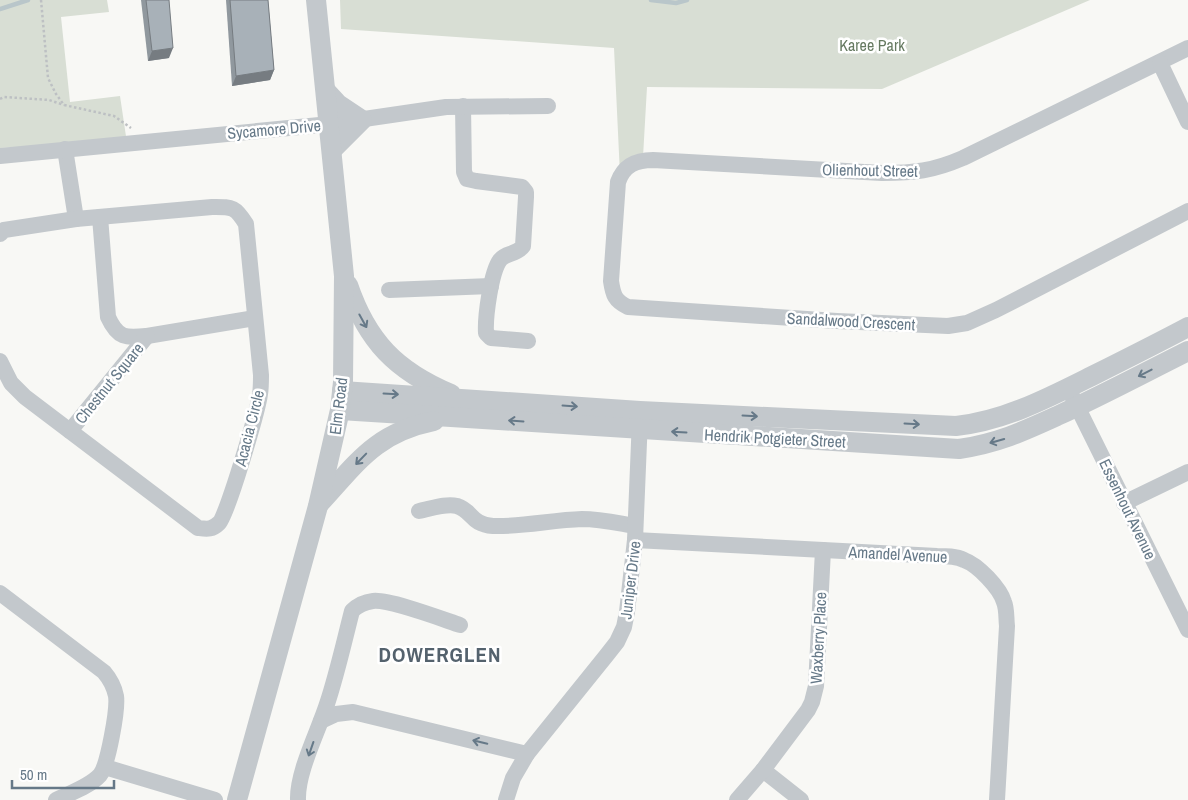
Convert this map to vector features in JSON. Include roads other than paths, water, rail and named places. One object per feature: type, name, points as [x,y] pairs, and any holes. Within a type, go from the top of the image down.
[{"type":"street","name":"Elm Road","points":[[237,800],[318,506],[341,401],[344,276],[316,0]]},
{"type":"street","name":"Olienhout Street","points":[[621,176],[631,164],[645,160],[882,173],[913,173],[931,170],[963,158],[1188,48]]},
{"type":"street","points":[[1160,63],[1188,122]]},
{"type":"street","points":[[326,91],[338,104],[362,120],[332,150]]},
{"type":"street","points":[[463,106],[464,172],[467,179],[513,185],[522,187],[526,192],[522,246],[519,251],[499,261],[491,286],[486,329],[488,337],[528,341]]},
{"type":"street","name":"Sycamore Drive","points":[[0,156],[330,124],[425,109],[463,106],[548,106]]},
{"type":"street","points":[[65,150],[76,219]]},
{"type":"street","name":"Sandalwood Crescent","points":[[621,176],[616,195],[611,281],[616,301],[628,307],[837,321],[948,326],[967,323],[1188,212]]},
{"type":"street","name":"Acacia Circle","points":[[0,234],[4,230],[76,219],[212,208],[229,207],[236,209],[246,224],[261,375],[260,394],[225,516],[220,523],[210,529],[198,528],[25,397],[11,384],[0,361]]},
{"type":"street","name":"Chestnut Square","points":[[100,217],[108,317],[114,330],[120,335],[132,337],[147,336],[254,318]]},
{"type":"street","points":[[344,276],[363,321],[386,353],[402,368],[418,378],[438,389],[461,398]]},
{"type":"street","points":[[389,290],[491,286]]},
{"type":"street","name":"Hendrik Potgieter Street","points":[[341,401],[468,417],[956,426],[977,424],[1002,417],[1068,388],[1188,327]]},
{"type":"street","name":"Chestnut Square","points":[[70,431],[147,336]]},
{"type":"street","name":"Hendrik Potgieter Street","points":[[341,401],[461,398],[640,420],[959,448],[982,445],[1007,438],[1077,407],[1188,351]]},
{"type":"street","name":"Essenhout Avenue","points":[[1068,388],[1188,630]]},
{"type":"street","points":[[318,506],[360,460],[383,440],[418,424],[468,417]]},
{"type":"street","name":"Juniper Drive","points":[[506,800],[512,778],[528,754],[617,642],[624,628],[635,533],[640,420]]},
{"type":"street","points":[[1124,503],[1188,472]]},
{"type":"street","name":"Amandel Avenue","points":[[419,511],[450,505],[464,510],[478,523],[495,526],[597,519],[635,533],[823,550],[961,558],[972,563],[998,590],[1004,602],[1007,626],[997,800]]},
{"type":"street","name":"Waxberry Place","points":[[737,800],[763,770],[812,702],[816,686],[823,550]]},
{"type":"street","points":[[0,593],[104,672],[110,678],[116,695],[117,706],[105,766],[100,775],[90,783],[56,800]]},
{"type":"street","points":[[298,800],[301,777],[332,686],[352,611],[358,606],[374,600],[388,602],[460,624]]},
{"type":"street","points":[[332,686],[339,701],[354,712]]},
{"type":"street","points":[[320,722],[336,714],[354,712],[528,754]]},
{"type":"street","points":[[105,766],[216,800]]},
{"type":"street","points":[[763,770],[801,800]]},
{"type":"waterway","points":[[0,9],[28,0]]},
{"type":"waterway","points":[[651,0],[676,3],[687,0]]},
{"type":"district","name":"DOWERGLEN","points":[[440,655]]},
{"type":"park label","name":"Karee Park","points":[[872,45]]}]
